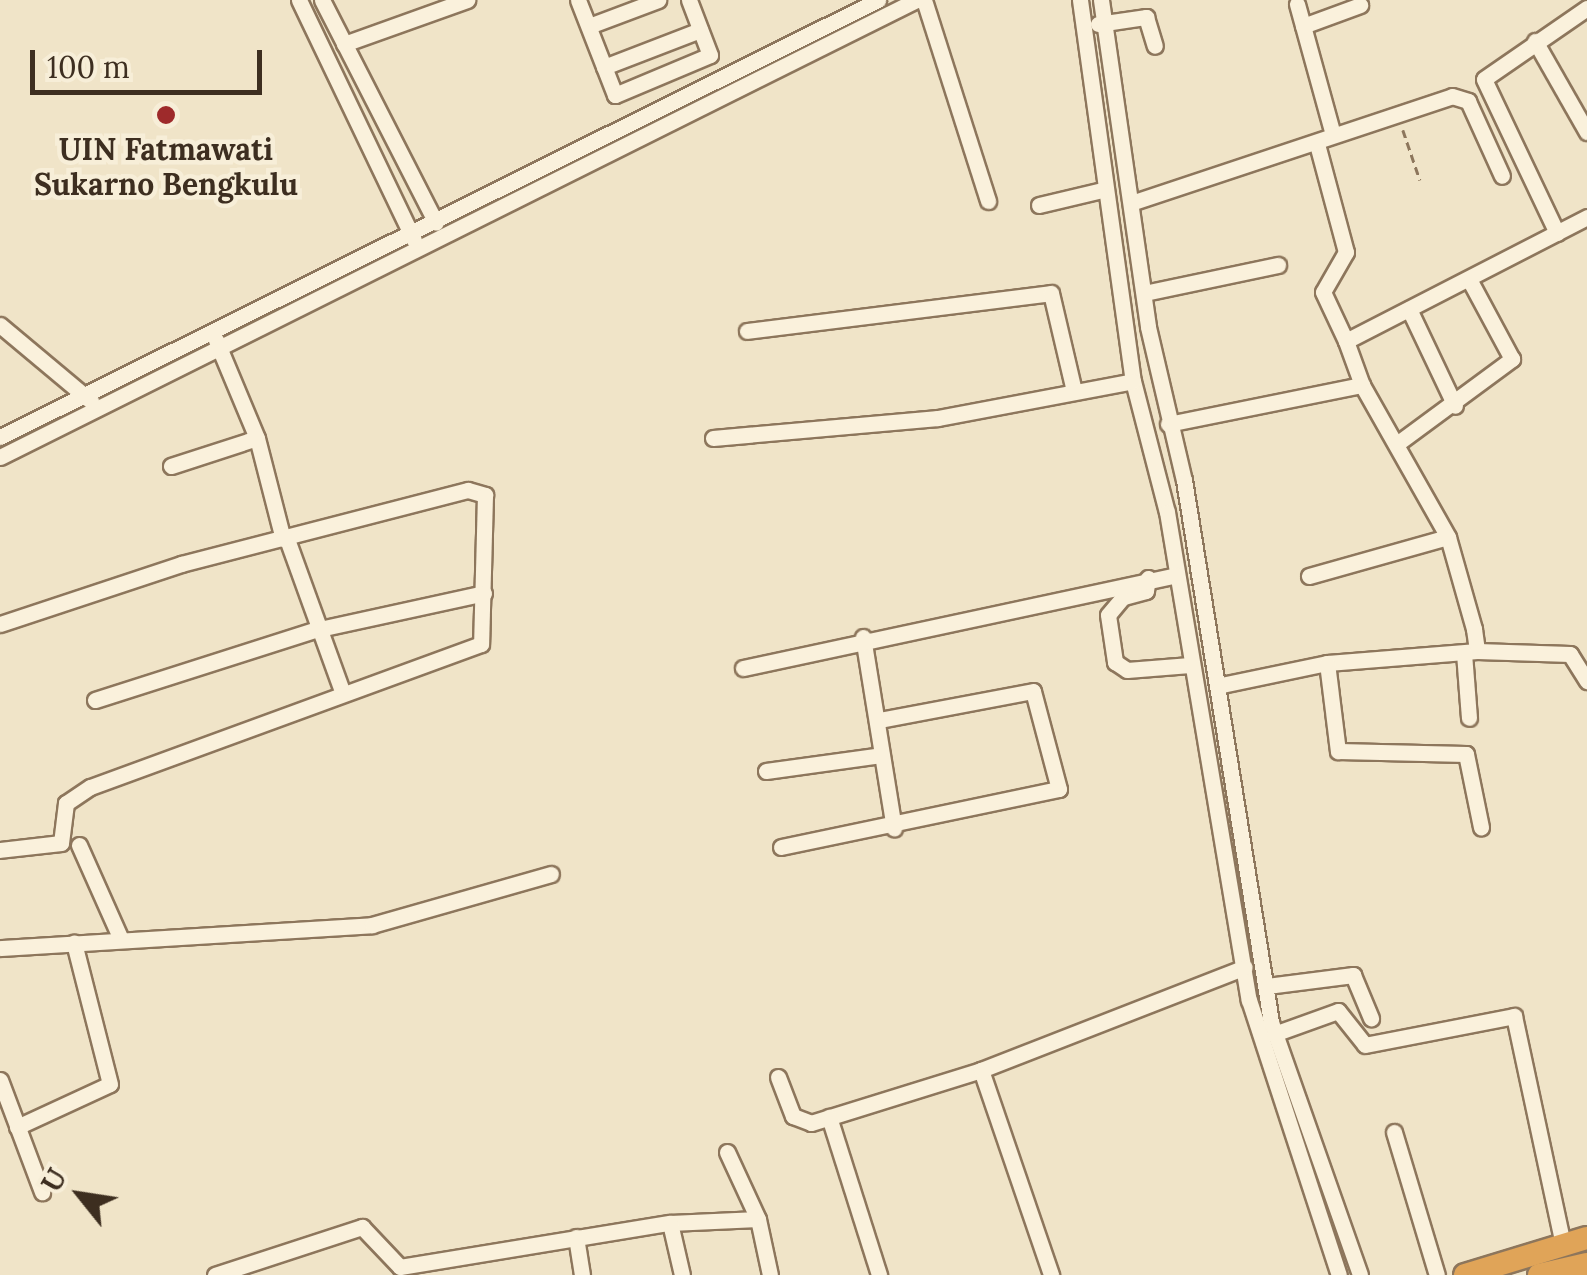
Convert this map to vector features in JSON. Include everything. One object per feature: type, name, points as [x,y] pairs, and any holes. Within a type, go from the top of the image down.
[{"type":"highway","points":[[1466,1275],[1587,1238]]},
{"type":"highway","points":[[1539,1275],[1587,1264]]},
{"type":"street","points":[[300,0],[415,242]]},
{"type":"street","points":[[322,0],[388,138],[436,223]]},
{"type":"street","points":[[344,44],[467,0]]},
{"type":"street","points":[[578,0],[615,95],[710,55],[689,0]]},
{"type":"street","points":[[588,26],[658,0]]},
{"type":"street","points":[[0,437],[210,332],[415,242],[436,223],[552,174],[878,0]]},
{"type":"street","points":[[0,457],[221,347],[415,242],[920,0],[988,201]]},
{"type":"street","points":[[1080,0],[1102,190],[1133,381],[1174,551],[1190,665],[1245,967],[1268,1075],[1339,1275]]},
{"type":"street","points":[[1101,0],[1144,293],[1194,546],[1274,1034],[1360,1275]]},
{"type":"street","points":[[1297,4],[1333,135]]},
{"type":"street","points":[[1304,26],[1360,5]]},
{"type":"street","points":[[1557,232],[1484,85],[1493,66],[1587,8]]},
{"type":"street","points":[[1086,26],[1146,17],[1155,46]]},
{"type":"street","points":[[604,67],[700,30]]},
{"type":"street","points":[[1535,41],[1587,132]]},
{"type":"street","points":[[668,73],[681,102]]},
{"type":"street","points":[[648,81],[662,112]]},
{"type":"street","points":[[1131,204],[1397,114],[1464,98],[1502,176]]},
{"type":"street","points":[[370,146],[388,138]]},
{"type":"street","points":[[1317,144],[1346,252],[1323,292],[1362,385],[1448,536],[1471,652],[1469,718]]},
{"type":"street","points":[[1038,205],[1102,190]]},
{"type":"street","points":[[1346,341],[1587,218]]},
{"type":"street","points":[[1144,293],[1278,266]]},
{"type":"street","points":[[1398,443],[1455,406],[1514,354],[1469,279]]},
{"type":"street","points":[[747,330],[1052,293],[1074,391]]},
{"type":"street","points":[[1409,310],[1455,406]]},
{"type":"street","points":[[0,326],[86,394],[96,408]]},
{"type":"street","points":[[210,332],[221,347],[256,438],[314,630],[342,691]]},
{"type":"street","points":[[713,438],[938,418],[1133,381]]},
{"type":"street","points":[[1168,424],[1362,385]]},
{"type":"street","points":[[171,466],[256,438]]},
{"type":"street","points":[[0,624],[284,539],[478,488],[489,519],[481,644],[342,691],[90,787],[66,803],[61,843],[0,850]]},
{"type":"street","points":[[1310,576],[1448,536]]},
{"type":"street","points":[[1174,551],[1194,546]]},
{"type":"street","points":[[743,668],[862,637],[1176,575]]},
{"type":"street","points":[[1148,578],[1146,591],[1124,596],[1108,615],[1116,662],[1127,670],[1190,665]]},
{"type":"street","points":[[95,700],[314,630],[484,593]]},
{"type":"street","points":[[862,637],[879,720],[894,829]]},
{"type":"street","points":[[1218,686],[1327,663],[1471,652],[1570,654],[1587,681]]},
{"type":"street","points":[[1327,663],[1338,751],[1466,754],[1481,827]]},
{"type":"street","points":[[781,848],[894,829],[1059,789],[1033,692],[879,720]]},
{"type":"street","points":[[766,771],[881,754]]},
{"type":"street","points":[[79,845],[120,937]]},
{"type":"street","points":[[0,948],[120,937],[232,939],[372,925],[551,874]]},
{"type":"street","points":[[17,1127],[110,1084],[74,943]]},
{"type":"street","points":[[778,1077],[797,1120],[829,1117],[980,1070],[1245,967]]},
{"type":"street","points":[[1266,986],[1353,974],[1371,1018]]},
{"type":"street","points":[[1274,1034],[1338,1010],[1365,1045],[1514,1016],[1563,1245]]},
{"type":"street","points":[[980,1070],[1050,1275]]},
{"type":"street","points":[[0,1080],[42,1192]]},
{"type":"street","points":[[829,1117],[879,1275]]},
{"type":"street","points":[[1394,1132],[1438,1275]]},
{"type":"street","points":[[727,1152],[758,1219],[770,1275]]},
{"type":"street","points":[[216,1275],[362,1227],[400,1267],[670,1223],[758,1219]]},
{"type":"street","points":[[670,1223],[682,1275]]},
{"type":"street","points":[[576,1237],[582,1275]]},
{"type":"path","points":[[1397,114],[1420,180]]},
{"type":"place","name":"UIN Fatmawati Sukarno Bengkulu","points":[[166,115]]}]
